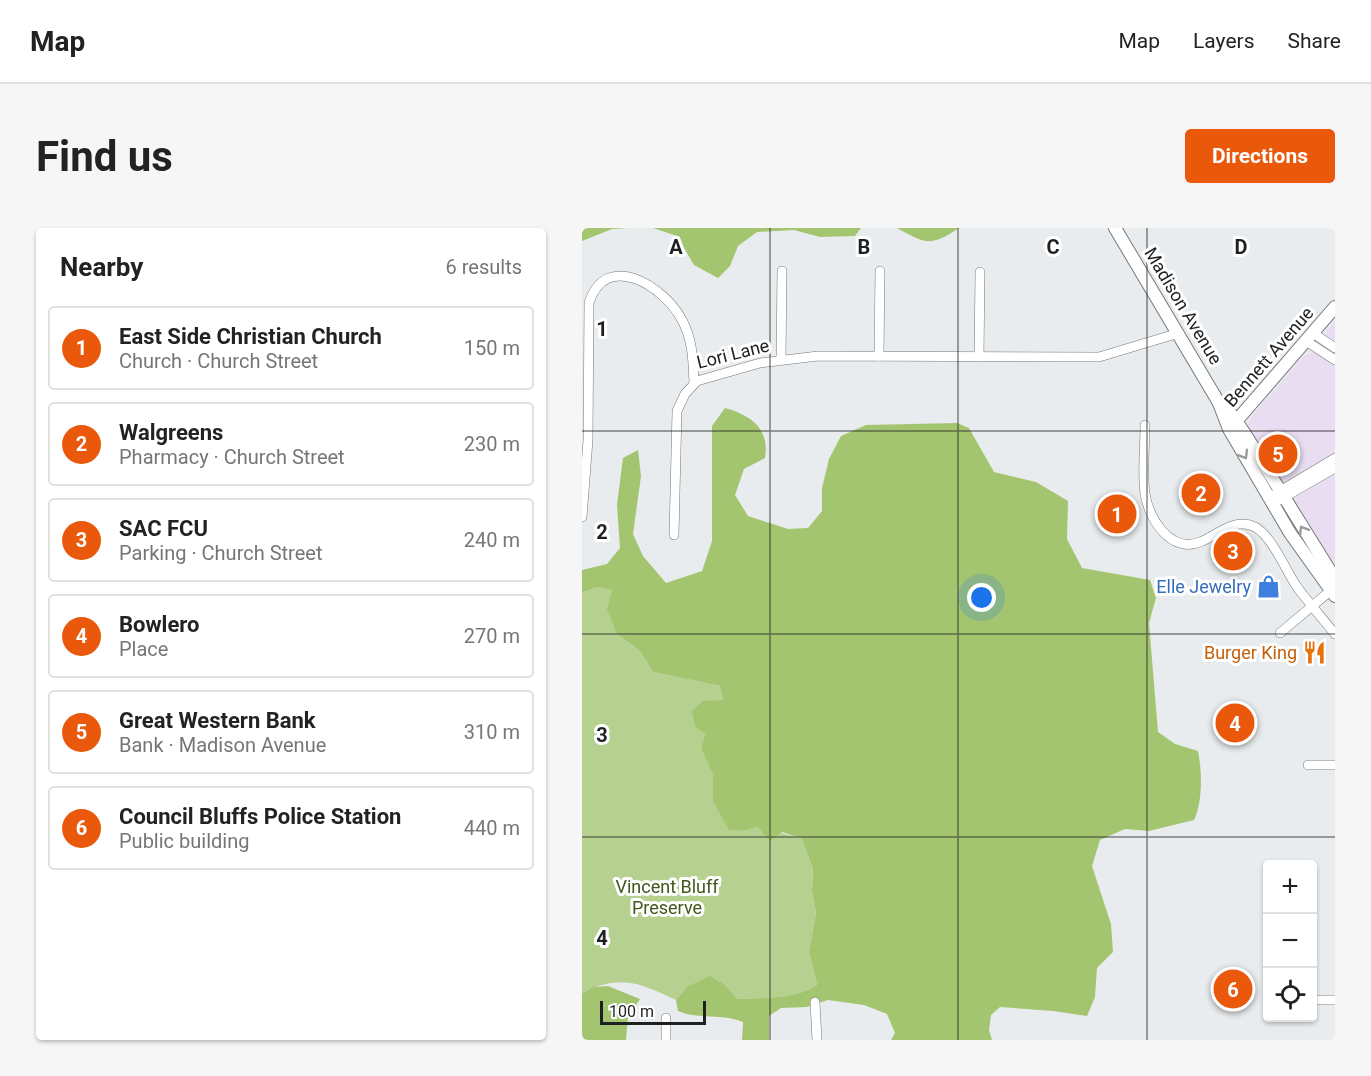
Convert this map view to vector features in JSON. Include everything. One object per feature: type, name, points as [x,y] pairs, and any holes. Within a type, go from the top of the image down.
[{"type":"main road","name":"Madison Avenue","points":[[1115,228],[1219,403],[1278,497],[1335,579]]},
{"type":"main road","name":"Bennett Avenue","points":[[1233,425],[1335,308]]},
{"type":"main road","name":"Madison Avenue","points":[[1278,497],[1305,557],[1334,592]]},
{"type":"street","points":[[782,271],[782,359]]},
{"type":"street","points":[[879,356],[880,271]]},
{"type":"street","points":[[979,357],[980,272]]},
{"type":"street","name":"Lori Lane","points":[[582,517],[588,440],[589,303],[597,286],[611,277],[627,276],[647,284],[666,298],[683,321],[691,341],[694,383],[722,372],[782,359],[879,356],[1099,357],[1179,333]]},
{"type":"street","points":[[1310,337],[1335,348]]},
{"type":"street","points":[[1310,337],[1335,360]]},
{"type":"street","points":[[674,535],[676,415],[682,398],[694,383]]},
{"type":"street","points":[[1145,425],[1146,500],[1154,518],[1167,537],[1175,542],[1191,545],[1233,525],[1254,527],[1266,537],[1312,606],[1335,634]]},
{"type":"street","points":[[1278,497],[1335,458]]},
{"type":"street","points":[[1278,497],[1335,468]]},
{"type":"street","points":[[1280,633],[1312,606],[1334,592]]},
{"type":"street","points":[[1308,765],[1335,765]]},
{"type":"street","points":[[1317,1000],[1335,1000]]},
{"type":"street","points":[[815,1002],[817,1040]]},
{"type":"street","points":[[666,1018],[666,1040]]},
{"type":"shaded area","points":[[1335,320],[1335,568],[1248,426],[1251,417],[1305,355],[1312,353]]},
{"type":"green space","points":[[582,228],[628,228],[612,229],[582,241]]},
{"type":"green space","points":[[653,228],[861,228],[855,236],[820,237],[794,230],[757,232],[738,246],[730,266],[718,278],[694,265],[677,236]]},
{"type":"green space","points":[[897,228],[959,228],[934,241],[928,241]]},
{"type":"green space","points":[[725,408],[750,419],[757,425],[765,439],[765,458],[744,469],[735,495],[748,516],[788,529],[808,528],[822,511],[822,488],[829,459],[841,436],[866,425],[957,423],[969,428],[994,472],[1036,482],[1068,501],[1067,539],[1082,568],[1150,580],[1156,598],[1149,623],[1158,732],[1175,744],[1198,751],[1201,777],[1200,795],[1194,820],[1149,831],[1125,829],[1100,840],[1092,866],[1111,924],[1113,952],[1097,968],[1095,997],[1087,1016],[1000,1007],[991,1015],[989,1030],[992,1040],[891,1040],[895,1033],[887,1014],[864,1005],[828,1000],[807,1007],[781,1008],[769,1016],[769,1040],[742,1040],[743,1022],[678,1011],[676,1000],[687,987],[710,976],[725,985],[737,999],[789,995],[809,990],[817,985],[809,952],[816,913],[812,891],[813,869],[802,839],[782,832],[770,841],[757,826],[748,830],[729,830],[713,801],[713,775],[701,749],[705,734],[695,726],[692,711],[703,701],[723,700],[720,686],[653,672],[640,651],[617,634],[607,609],[612,590],[596,587],[582,593],[582,570],[607,564],[620,548],[617,505],[623,458],[638,450],[641,476],[633,534],[643,556],[666,583],[702,571],[712,541],[712,426]]},
{"type":"green space","name":"Vincent Bluff Preserve","points":[[596,587],[612,590],[617,634],[640,651],[653,672],[720,686],[723,700],[705,734],[701,749],[713,775],[713,801],[758,826],[802,839],[813,869],[812,891],[816,913],[809,952],[817,985],[809,990],[778,997],[737,999],[725,985],[687,987],[676,1000],[640,985],[619,982],[582,993],[582,593]]},
{"type":"green space","points":[[608,986],[640,999],[628,1017],[626,1040],[582,1040],[582,993],[594,987]]},
{"type":"place","name":"Great Western Bank","points":[[1278,454]]},
{"type":"place","name":"Walgreens","points":[[1201,493]]},
{"type":"place","name":"East Side Christian Church","points":[[1117,514]]},
{"type":"place","name":"SAC FCU","points":[[1233,551]]},
{"type":"place","name":"Elle Jewelry","points":[[1269,587]]},
{"type":"place","name":"Burger King","points":[[1315,653]]},
{"type":"place","name":"Bowlero","points":[[1235,723]]},
{"type":"place","name":"Council Bluffs Police Station","points":[[1233,989]]}]
